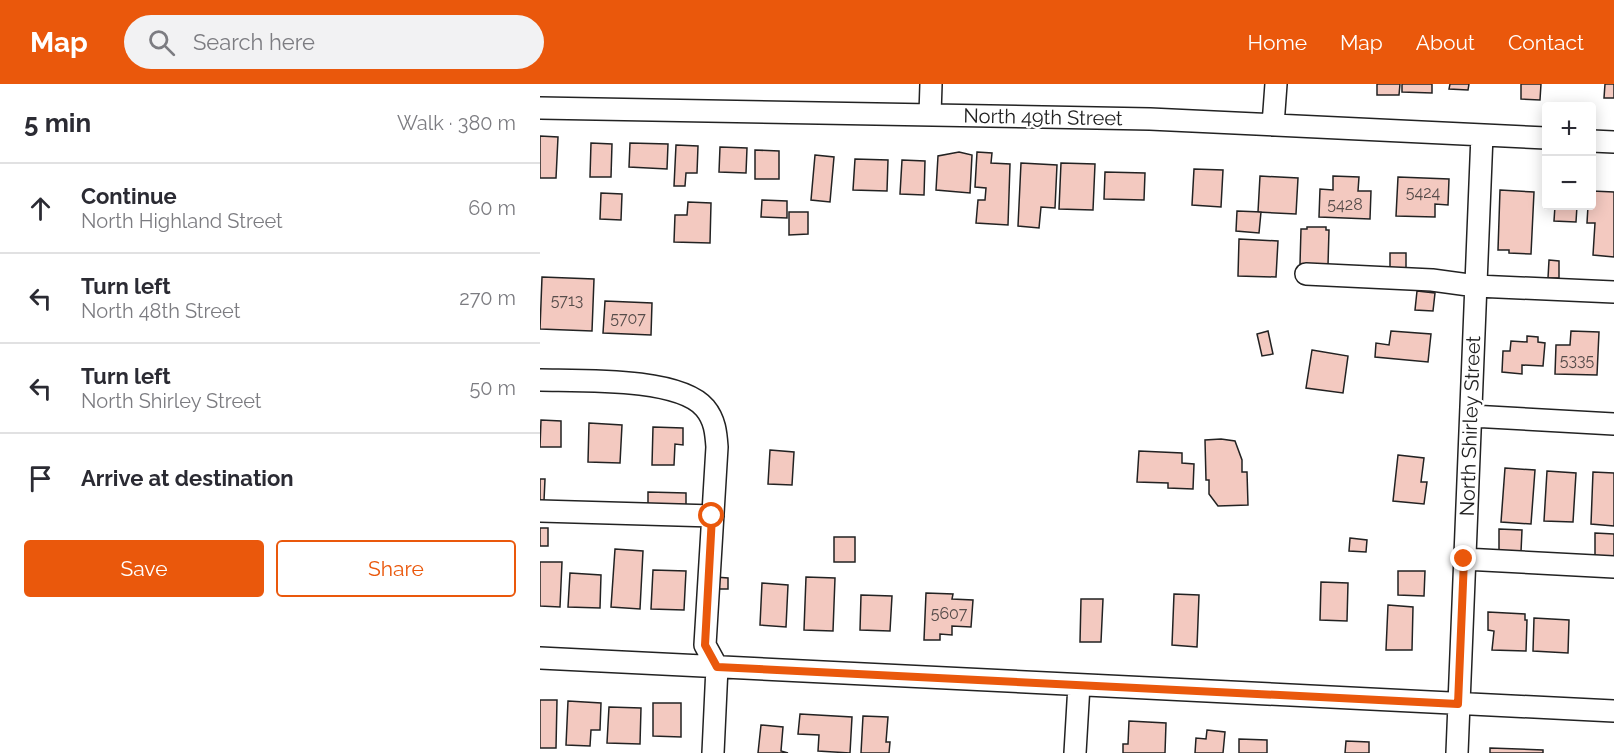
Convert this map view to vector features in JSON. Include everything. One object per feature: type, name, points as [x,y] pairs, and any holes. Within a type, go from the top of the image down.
[{"type":"street","points":[[930,115],[931,84]]},
{"type":"street","points":[[1273,125],[1276,84]]},
{"type":"street","name":"North 49th Street","points":[[540,108],[1150,119],[1542,138]]},
{"type":"street","name":"North Shirley Street","points":[[1457,753],[1482,135]]},
{"type":"street","points":[[1596,141],[1614,142]]},
{"type":"street","points":[[1306,274],[1432,280],[1476,286],[1614,292]]},
{"type":"street","points":[[540,380],[626,382],[662,388],[686,395],[704,406],[715,427],[717,447],[705,645],[717,667],[713,753]]},
{"type":"street","points":[[1471,416],[1614,424]]},
{"type":"street","points":[[540,511],[712,516]]},
{"type":"street","points":[[1464,559],[1614,567]]},
{"type":"street","points":[[540,658],[1614,711]]},
{"type":"street","points":[[1076,753],[1079,685]]},
{"type":"building","points":[[1377,84],[1400,84],[1399,95],[1377,95]]},
{"type":"building","points":[[1402,84],[1432,84],[1432,93],[1402,92]]},
{"type":"building","points":[[1450,84],[1469,84],[1468,90],[1449,89]]},
{"type":"building","points":[[1521,84],[1541,84],[1540,100],[1521,99]]},
{"type":"building","points":[[1605,84],[1614,84],[1614,98],[1604,98]]},
{"type":"building","points":[[540,136],[558,137],[556,178],[540,178]]},
{"type":"building","points":[[591,143],[612,144],[611,177],[590,177]]},
{"type":"building","points":[[630,143],[668,144],[667,169],[629,167]]},
{"type":"building","points":[[676,145],[698,146],[697,173],[686,173],[685,186],[674,186]]},
{"type":"building","points":[[720,147],[747,148],[746,173],[719,172]]},
{"type":"building","points":[[755,150],[779,151],[779,179],[755,179]]},
{"type":"building","points":[[959,152],[972,155],[970,193],[936,190],[938,156]]},
{"type":"building","points":[[977,152],[992,153],[991,163],[1010,164],[1008,225],[976,223],[978,200],[985,200],[986,188],[975,187]]},
{"type":"building","points":[[815,155],[834,157],[830,202],[811,200]]},
{"type":"building","points":[[855,159],[888,160],[887,191],[853,190]]},
{"type":"building","points":[[902,160],[925,161],[924,195],[900,194]]},
{"type":"building","points":[[1021,163],[1057,165],[1055,208],[1041,207],[1039,228],[1018,226]]},
{"type":"building","points":[[1061,163],[1095,164],[1093,210],[1059,209]]},
{"type":"building","points":[[1194,169],[1223,170],[1221,207],[1192,205]]},
{"type":"building","points":[[1105,172],[1145,173],[1144,200],[1104,199]]},
{"type":"building","points":[[1260,176],[1298,178],[1296,214],[1258,212]]},
{"type":"building","points":[[1333,176],[1359,177],[1358,191],[1371,191],[1370,219],[1319,217],[1320,189],[1333,190]]},
{"type":"building","points":[[1398,177],[1449,179],[1448,205],[1435,204],[1435,217],[1396,216]]},
{"type":"building","points":[[1500,190],[1534,192],[1531,254],[1498,250]]},
{"type":"building","points":[[1596,191],[1614,192],[1614,257],[1593,255],[1595,223],[1587,223],[1588,210],[1596,210]]},
{"type":"building","points":[[601,193],[622,194],[621,220],[600,219]]},
{"type":"building","points":[[762,200],[787,201],[787,218],[761,217]]},
{"type":"building","points":[[688,202],[711,203],[710,243],[674,242],[675,215],[687,215]]},
{"type":"building","points":[[1555,210],[1577,210],[1576,222],[1554,221]]},
{"type":"building","points":[[1237,211],[1261,212],[1259,233],[1236,231]]},
{"type":"building","points":[[789,212],[808,212],[808,234],[789,235]]},
{"type":"building","points":[[1307,227],[1326,227],[1326,230],[1329,230],[1328,265],[1300,264],[1301,229],[1307,229]]},
{"type":"building","points":[[1239,239],[1278,241],[1276,277],[1238,276]]},
{"type":"building","points":[[1390,253],[1406,253],[1406,270],[1390,270]]},
{"type":"building","points":[[1549,260],[1559,261],[1559,278],[1548,278]]},
{"type":"building","points":[[542,277],[594,279],[592,331],[540,329]]},
{"type":"building","points":[[1417,291],[1435,293],[1433,311],[1415,310]]},
{"type":"building","points":[[605,301],[652,303],[651,335],[603,333]]},
{"type":"building","points":[[1268,331],[1273,354],[1262,356],[1257,334]]},
{"type":"building","points":[[1391,331],[1431,334],[1428,362],[1375,357],[1376,343],[1389,345]]},
{"type":"building","points":[[1571,331],[1599,332],[1597,375],[1555,374],[1556,345],[1570,345]]},
{"type":"building","points":[[1527,336],[1538,337],[1538,342],[1545,343],[1543,366],[1522,365],[1522,374],[1502,372],[1503,351],[1510,351],[1511,341],[1527,342]]},
{"type":"building","points":[[1312,350],[1348,356],[1343,393],[1306,388]]},
{"type":"building","points":[[541,420],[561,421],[561,447],[540,447]]},
{"type":"building","points":[[589,423],[622,425],[620,463],[588,462]]},
{"type":"building","points":[[653,427],[683,428],[683,445],[675,444],[674,465],[652,465]]},
{"type":"building","points":[[1205,440],[1235,441],[1242,460],[1242,472],[1247,472],[1248,505],[1218,506],[1209,494],[1209,480],[1206,480]]},
{"type":"building","points":[[770,450],[794,452],[792,485],[768,484]]},
{"type":"building","points":[[1139,451],[1182,453],[1182,463],[1194,464],[1193,489],[1168,488],[1168,483],[1137,482]]},
{"type":"building","points":[[1398,455],[1424,458],[1421,482],[1427,482],[1424,504],[1393,501]]},
{"type":"building","points":[[1505,468],[1535,470],[1531,524],[1501,522]]},
{"type":"building","points":[[1547,471],[1576,473],[1573,522],[1544,521]]},
{"type":"building","points":[[1593,472],[1614,473],[1614,526],[1591,524]]},
{"type":"building","points":[[540,479],[545,479],[544,501],[540,501]]},
{"type":"building","points":[[648,492],[686,493],[686,507],[648,507]]},
{"type":"building","points":[[540,528],[548,528],[548,546],[540,546]]},
{"type":"building","points":[[1499,529],[1522,530],[1521,552],[1499,551]]},
{"type":"building","points":[[1595,533],[1614,534],[1614,556],[1595,556]]},
{"type":"building","points":[[834,537],[855,537],[855,562],[834,562]]},
{"type":"building","points":[[1350,538],[1367,540],[1366,552],[1349,551]]},
{"type":"building","points":[[615,549],[643,551],[640,609],[611,607]]},
{"type":"building","points":[[540,562],[562,562],[560,607],[540,606]]},
{"type":"building","points":[[653,570],[686,571],[684,610],[651,609]]},
{"type":"building","points":[[1398,571],[1425,571],[1424,596],[1398,595]]},
{"type":"building","points":[[570,573],[601,575],[600,608],[568,607]]},
{"type":"building","points":[[715,577],[728,578],[728,589],[715,589]]},
{"type":"building","points":[[806,577],[835,578],[833,631],[804,630]]},
{"type":"building","points":[[1321,582],[1348,583],[1347,621],[1320,620]]},
{"type":"building","points":[[762,583],[788,585],[786,627],[760,625]]},
{"type":"building","points":[[926,593],[953,594],[952,599],[973,600],[971,627],[952,626],[952,635],[940,634],[940,640],[924,640]]},
{"type":"building","points":[[1174,594],[1199,595],[1197,647],[1172,645]]},
{"type":"building","points":[[861,595],[892,596],[890,631],[860,630]]},
{"type":"building","points":[[1081,599],[1103,599],[1101,642],[1080,642]]},
{"type":"building","points":[[1388,605],[1413,607],[1412,650],[1386,650]]},
{"type":"building","points":[[1488,612],[1525,614],[1525,620],[1527,620],[1526,651],[1492,650],[1494,631],[1488,630]]},
{"type":"building","points":[[1534,618],[1569,620],[1568,653],[1533,651]]},
{"type":"building","points":[[540,700],[557,700],[556,748],[540,748]]},
{"type":"building","points":[[568,701],[601,703],[600,730],[591,730],[590,746],[566,745]]},
{"type":"building","points":[[653,703],[681,703],[681,737],[653,736]]},
{"type":"building","points":[[609,707],[641,708],[640,744],[607,743]]},
{"type":"building","points":[[800,714],[852,717],[850,753],[818,751],[819,735],[798,734]]},
{"type":"building","points":[[863,716],[888,717],[886,742],[890,742],[889,753],[861,753]]},
{"type":"building","points":[[1129,721],[1166,723],[1165,753],[1123,753],[1123,744],[1128,744]]},
{"type":"building","points":[[761,725],[783,727],[781,751],[788,753],[758,753]]},
{"type":"building","points":[[1207,730],[1225,732],[1223,753],[1195,753],[1196,738],[1206,739]]},
{"type":"building","points":[[1239,739],[1267,740],[1267,753],[1239,753]]},
{"type":"building","points":[[1346,741],[1369,742],[1369,753],[1345,753]]},
{"type":"building","points":[[1490,748],[1543,750],[1543,753],[1490,753]]},
{"type":"route","points":[[712,516],[705,645],[717,667],[1458,704],[1464,559]]}]
